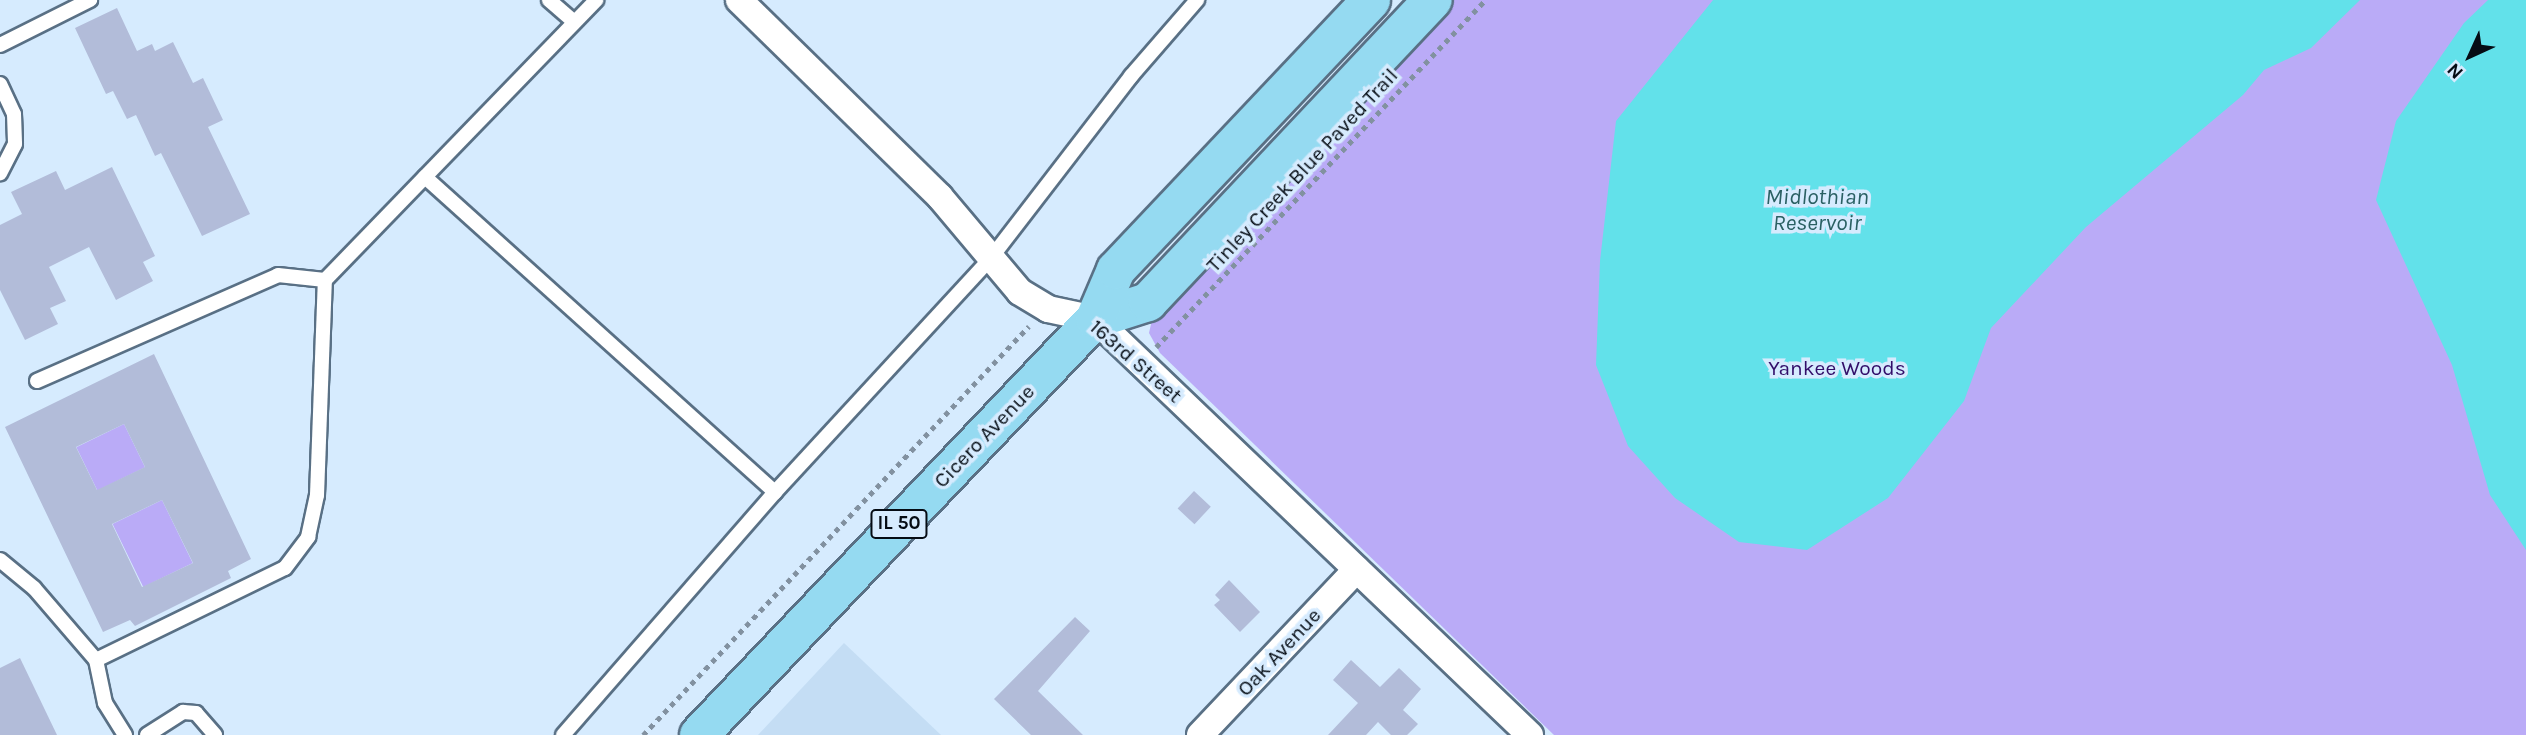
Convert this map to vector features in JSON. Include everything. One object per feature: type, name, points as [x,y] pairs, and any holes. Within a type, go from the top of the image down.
[{"type":"main road","name":"Cicero Avenue","points":[[699,735],[1095,319],[1116,271],[1371,0]]},
{"type":"main road","name":"Cicero Avenue","points":[[1095,319],[1148,302],[1433,0]]},
{"type":"street","name":"163rd Street","points":[[739,0],[940,197],[1020,292],[1048,309],[1095,319],[1530,735]]},
{"type":"street","name":"Oak Avenue","points":[[1200,735],[1357,569]]},
{"type":"lane","points":[[0,46],[90,0]]},
{"type":"lane","points":[[549,0],[574,22]]},
{"type":"lane","points":[[96,660],[285,568],[308,537],[317,495],[325,280],[596,0]]},
{"type":"lane","points":[[563,735],[775,492],[990,258],[1131,76],[1197,0]]},
{"type":"lane","points":[[0,84],[14,114],[15,144],[0,173]]},
{"type":"lane","points":[[425,177],[775,492]]},
{"type":"lane","points":[[37,381],[278,275],[325,280]]},
{"type":"lane","points":[[0,560],[34,588],[96,660],[105,703],[125,735]]},
{"type":"lane","points":[[147,735],[183,712],[196,713],[215,735]]},
{"type":"path","name":"Tinley Creek Blue Paved Trail","points":[[1141,363],[1485,0]]},
{"type":"path","points":[[643,735],[1048,309]]},
{"type":"shaded area","points":[[844,643],[941,735],[758,735]]},
{"type":"green space","name":"Yankee Woods","points":[[1449,0],[2526,0],[2526,735],[1554,735],[1160,353],[1149,333],[1154,311]]},
{"type":"green space","points":[[124,424],[145,467],[97,490],[76,447]]},
{"type":"green space","points":[[162,500],[193,563],[143,587],[113,524]]},
{"type":"water","name":"Midlothian Reservoir","points":[[1713,0],[2360,0],[2311,48],[2264,70],[2243,95],[2086,227],[1991,328],[1964,401],[1888,498],[1807,550],[1739,542],[1675,498],[1628,446],[1596,365],[1600,261],[1616,121]]},
{"type":"water","points":[[2488,0],[2526,0],[2526,550],[2490,495],[2452,365],[2376,200],[2396,121],[2464,23]]},
{"type":"building","points":[[117,8],[137,51],[152,44],[155,51],[173,42],[193,83],[203,78],[223,120],[208,127],[250,214],[202,236],[161,153],[155,156],[136,115],[127,119],[113,91],[106,94],[75,28]]},
{"type":"building","points":[[112,167],[155,256],[143,262],[153,281],[116,300],[89,247],[49,267],[66,301],[50,308],[58,324],[25,340],[0,290],[0,225],[22,214],[11,192],[56,171],[65,190]]},
{"type":"building","points":[[154,354],[251,559],[228,571],[231,578],[135,626],[130,620],[103,632],[5,427]],"holes":[[[124,424],[145,467],[97,490],[76,447]],[[162,500],[193,563],[142,587],[112,524]]]},
{"type":"building","points":[[1194,491],[1211,507],[1194,524],[1178,509]]},
{"type":"building","points":[[1229,580],[1260,612],[1240,632],[1214,605],[1220,600],[1215,595]]},
{"type":"building","points":[[1075,617],[1090,631],[1038,691],[1083,735],[1031,735],[994,699]]},
{"type":"building","points":[[20,658],[57,735],[0,735],[0,668]]},
{"type":"building","points":[[1351,660],[1380,687],[1399,668],[1421,689],[1403,710],[1418,724],[1407,735],[1391,735],[1378,722],[1366,735],[1328,735],[1358,703],[1333,680]]}]
